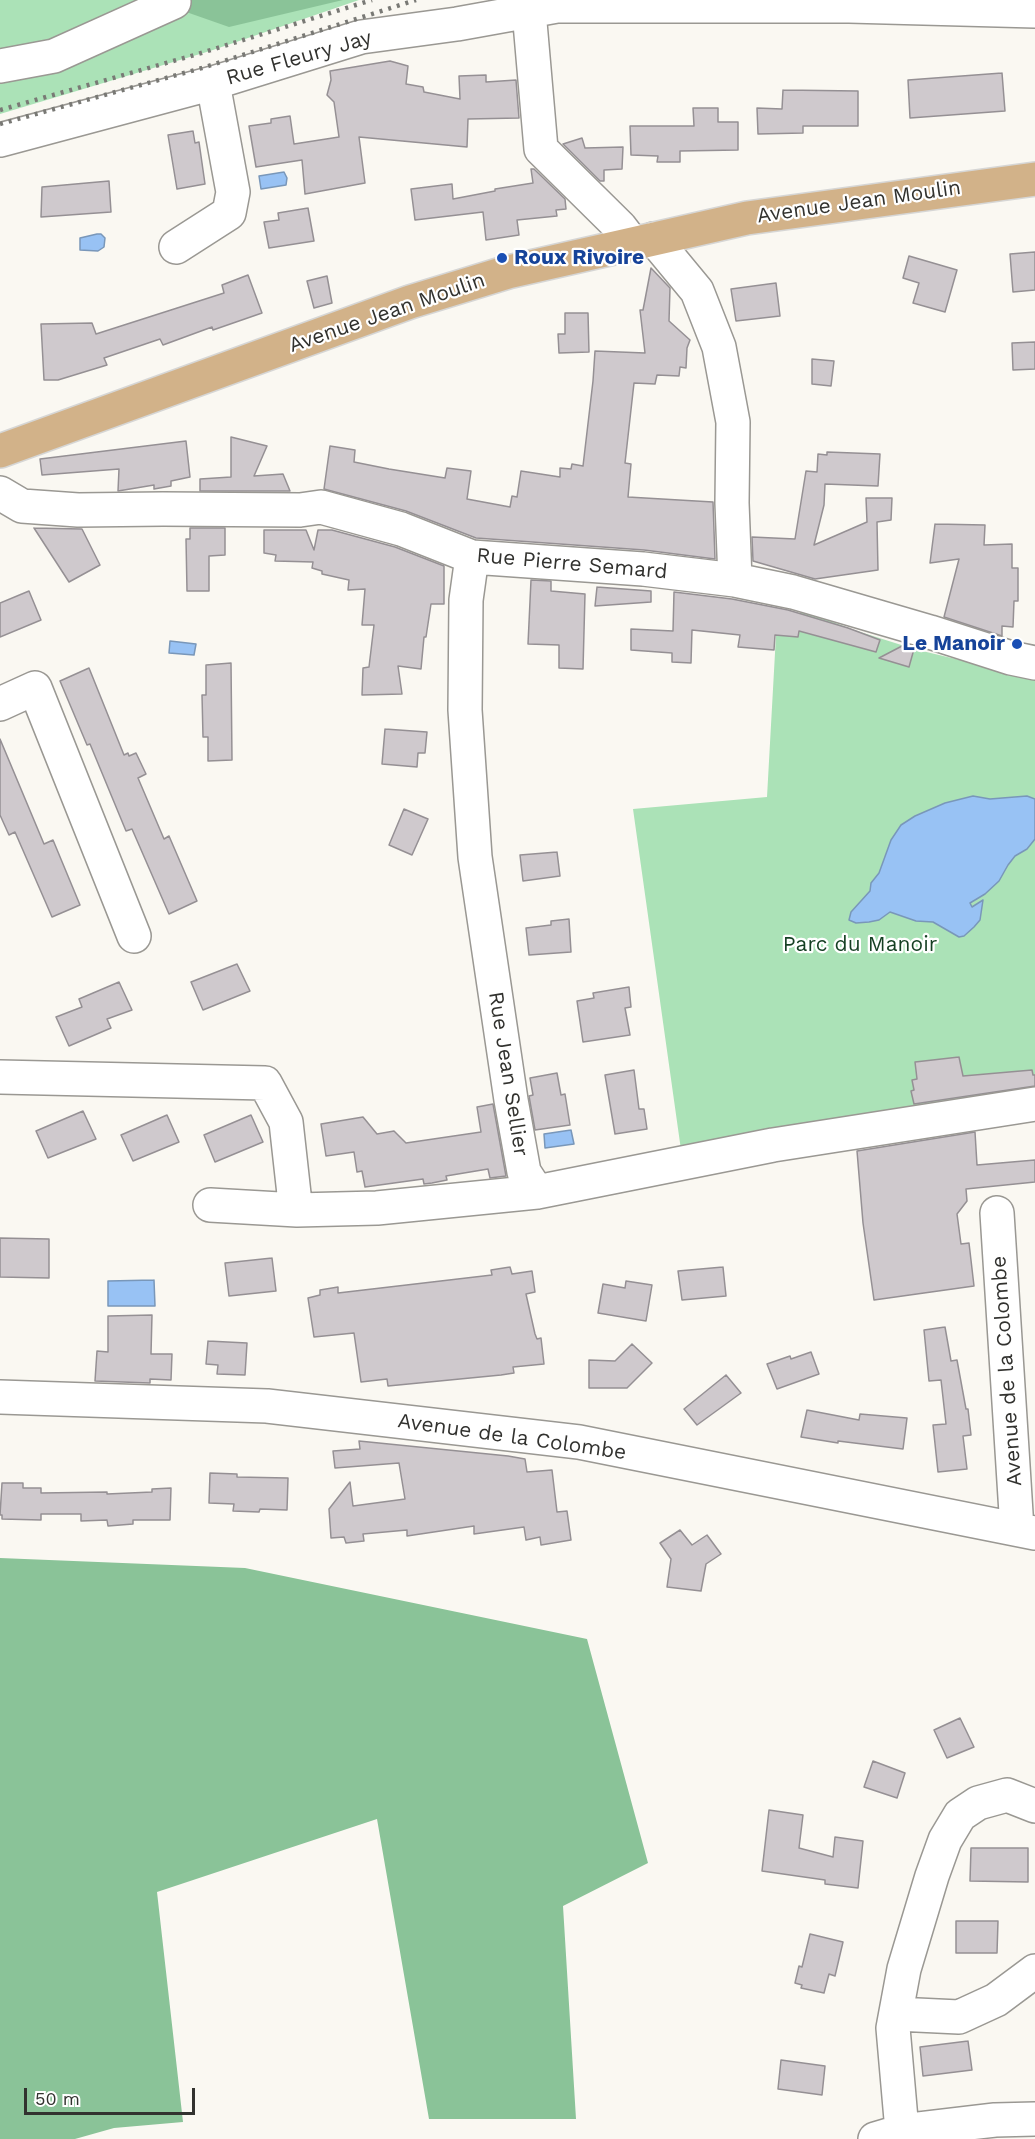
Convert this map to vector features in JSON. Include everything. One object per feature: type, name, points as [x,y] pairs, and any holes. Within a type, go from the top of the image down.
[{"type":"main road","name":"Avenue Jean Moulin","points":[[0,451],[410,302],[508,272],[747,218],[1035,178]]},
{"type":"street","points":[[0,66],[54,56],[174,2]]},
{"type":"street","name":"Rue Fleury Jay","points":[[0,140],[213,83],[361,37],[457,24],[557,6],[849,6],[1035,12]]},
{"type":"street","points":[[529,11],[541,149],[620,227],[644,241],[697,291],[719,347],[734,422],[732,503],[735,580]]},
{"type":"street","points":[[176,247],[229,213],[233,192],[213,83]]},
{"type":"street","name":"Rue Pierre Semard","points":[[0,494],[22,506],[78,510],[300,510],[321,507],[401,529],[472,557],[644,569],[735,580],[813,598],[1011,658],[1035,663]]},
{"type":"street","name":"Rue Jean Sellier","points":[[472,557],[466,600],[465,711],[476,857],[522,1162],[524,1172],[537,1191]]},
{"type":"street","points":[[0,704],[35,688],[134,936]]},
{"type":"street","points":[[0,1077],[265,1083],[286,1122],[294,1194]]},
{"type":"street","points":[[210,1205],[297,1210],[377,1209],[537,1191],[772,1145],[1035,1104]]},
{"type":"street","name":"Avenue de la Colombe","points":[[0,1397],[267,1406],[579,1442],[1026,1531],[997,1213]]},
{"type":"street","points":[[1035,1806],[1007,1795],[978,1803],[960,1815],[945,1840],[904,1969],[893,2028],[888,2135],[995,2120],[1035,2119]]},
{"type":"street","points":[[896,2014],[959,2017],[996,2000],[1035,1971]]},
{"type":"green space","points":[[0,0],[359,0],[210,51],[0,114]]},
{"type":"green space","points":[[152,0],[343,0],[229,27]]},
{"type":"green space","name":"Parc du Manoir","points":[[801,610],[914,649],[1035,678],[1035,1096],[681,1150],[633,809],[767,797],[776,635],[798,637]]},
{"type":"green space","points":[[0,1558],[245,1568],[587,1639],[648,1863],[563,1906],[576,2119],[429,2119],[377,1819],[157,1892],[183,2122],[114,2128],[75,2139],[0,2139]]},
{"type":"water","points":[[284,172],[287,178],[286,185],[261,189],[259,176]]},
{"type":"water","points":[[97,234],[105,238],[104,247],[98,251],[80,250],[80,238]]},
{"type":"water","points":[[170,641],[196,644],[194,655],[169,653]]},
{"type":"water","points":[[973,796],[990,799],[1027,796],[1035,799],[1035,839],[1027,849],[1015,856],[999,881],[985,894],[970,903],[972,907],[983,900],[980,920],[974,927],[964,936],[959,937],[933,922],[916,921],[890,912],[879,920],[869,922],[856,923],[849,920],[851,912],[870,891],[871,883],[879,873],[891,840],[901,825],[945,803]]},
{"type":"water","points":[[571,1130],[574,1144],[545,1148],[544,1134]]},
{"type":"water","points":[[154,1280],[155,1306],[108,1306],[108,1281]]},
{"type":"building","points":[[390,61],[408,66],[406,84],[423,87],[424,92],[460,99],[459,76],[486,75],[486,82],[516,80],[519,118],[468,119],[467,147],[359,137],[365,183],[305,194],[302,160],[256,167],[249,126],[271,123],[271,119],[290,116],[294,144],[339,137],[334,102],[327,95],[331,80],[330,71]]},
{"type":"building","points":[[1002,73],[1005,111],[910,118],[908,80]]},
{"type":"building","points":[[783,90],[858,91],[858,126],[803,126],[803,133],[758,134],[757,108],[782,109]]},
{"type":"building","points":[[693,108],[718,108],[718,122],[738,122],[738,150],[680,151],[680,162],[657,162],[658,156],[631,155],[630,126],[694,126]]},
{"type":"building","points":[[193,131],[195,143],[199,142],[205,184],[177,189],[168,135]]},
{"type":"building","points":[[582,138],[585,148],[623,147],[622,169],[604,170],[604,181],[600,181],[563,144]]},
{"type":"building","points":[[531,169],[534,169],[565,199],[566,209],[556,210],[557,216],[517,220],[519,235],[486,240],[483,212],[415,220],[411,189],[452,184],[453,199],[533,183]]},
{"type":"building","points":[[109,181],[111,212],[41,217],[42,187]]},
{"type":"building","points":[[308,208],[314,241],[269,248],[264,222],[279,220],[278,213]]},
{"type":"building","points":[[1035,252],[1035,290],[1013,292],[1010,254]]},
{"type":"building","points":[[909,256],[957,270],[945,312],[913,303],[919,283],[903,278]]},
{"type":"building","points":[[651,268],[670,288],[669,321],[690,340],[687,348],[686,368],[680,367],[679,376],[657,375],[655,384],[634,383],[625,463],[631,464],[628,497],[713,502],[715,559],[644,550],[476,538],[406,511],[324,489],[330,446],[355,450],[354,462],[389,469],[445,478],[447,468],[471,471],[467,499],[510,507],[512,496],[517,497],[521,471],[560,477],[560,468],[571,469],[572,464],[583,466],[595,351],[645,353],[640,310],[643,310]]},
{"type":"building","points":[[248,275],[262,313],[213,330],[212,327],[163,345],[160,339],[104,358],[107,365],[58,380],[44,380],[41,324],[92,323],[96,334],[224,293],[222,285]]},
{"type":"building","points":[[327,276],[332,303],[314,308],[307,281]]},
{"type":"building","points":[[776,283],[780,316],[736,321],[731,289]]},
{"type":"building","points":[[565,313],[588,313],[589,352],[559,353],[558,334],[565,334]]},
{"type":"building","points":[[1035,342],[1035,369],[1013,370],[1012,343]]},
{"type":"building","points":[[812,359],[834,361],[831,386],[812,384]]},
{"type":"building","points":[[231,437],[267,446],[254,476],[283,474],[290,491],[200,491],[200,479],[231,477]]},
{"type":"building","points":[[186,441],[190,477],[171,481],[171,486],[154,489],[154,485],[118,491],[119,469],[42,475],[40,459]]},
{"type":"building","points":[[827,452],[880,454],[878,486],[825,484],[824,505],[814,545],[867,522],[866,498],[892,498],[891,520],[877,522],[878,570],[815,579],[753,561],[752,537],[795,539],[806,471],[817,472],[818,454],[827,455]]},
{"type":"building","points":[[935,524],[985,525],[984,545],[1012,544],[1012,568],[1018,568],[1018,601],[1014,601],[1013,627],[1002,626],[1002,636],[944,617],[959,559],[930,563]]},
{"type":"building","points":[[34,528],[82,529],[100,565],[69,582]]},
{"type":"building","points":[[190,528],[225,528],[225,555],[209,556],[209,591],[187,591],[186,539],[190,539]]},
{"type":"building","points":[[264,530],[306,530],[314,550],[318,530],[332,530],[395,547],[444,566],[444,604],[431,604],[426,637],[424,637],[421,669],[398,666],[402,694],[362,695],[363,668],[369,667],[374,625],[362,625],[365,589],[348,590],[349,580],[322,574],[322,571],[312,568],[313,562],[275,561],[276,555],[264,553]]},
{"type":"building","points":[[531,580],[551,581],[551,591],[585,594],[583,669],[559,668],[559,645],[528,644]]},
{"type":"building","points":[[597,587],[651,591],[651,602],[595,606]]},
{"type":"building","points":[[29,591],[41,620],[0,637],[0,603]]},
{"type":"building","points":[[674,592],[732,599],[788,610],[880,640],[876,652],[799,631],[798,637],[775,635],[774,650],[738,647],[740,635],[692,630],[691,663],[672,662],[672,653],[631,650],[631,629],[673,631]]},
{"type":"building","points":[[902,646],[914,649],[909,667],[879,658]]},
{"type":"building","points":[[231,663],[232,760],[208,761],[208,737],[203,737],[202,695],[206,695],[206,665]]},
{"type":"building","points":[[89,668],[124,755],[128,753],[129,756],[136,753],[146,774],[138,778],[164,839],[169,836],[197,901],[169,914],[132,829],[126,831],[90,744],[87,745],[60,681]]},
{"type":"building","points":[[385,729],[427,732],[425,753],[418,753],[417,767],[382,764]]},
{"type":"building","points":[[0,739],[44,844],[53,840],[80,905],[52,917],[15,832],[9,835],[0,815]]},
{"type":"building","points":[[404,809],[428,819],[412,855],[389,845]]},
{"type":"building","points":[[557,852],[560,876],[523,881],[520,855]]},
{"type":"building","points":[[569,919],[571,952],[529,955],[526,928],[551,925],[551,921]]},
{"type":"building","points":[[237,964],[250,991],[203,1010],[191,982]]},
{"type":"building","points":[[119,982],[132,1010],[107,1019],[111,1028],[69,1046],[56,1017],[82,1007],[79,999]]},
{"type":"building","points":[[629,987],[631,1007],[625,1008],[630,1035],[583,1042],[577,1001],[594,998],[593,993]]},
{"type":"building","points":[[959,1057],[963,1076],[1032,1070],[1035,1075],[1035,1086],[914,1104],[911,1091],[914,1090],[912,1080],[917,1079],[915,1062]]},
{"type":"building","points":[[634,1070],[639,1109],[644,1109],[647,1129],[615,1134],[605,1075]]},
{"type":"building","points":[[557,1073],[561,1095],[565,1094],[570,1125],[535,1130],[529,1096],[533,1095],[530,1078]]},
{"type":"building","points":[[493,1104],[506,1176],[490,1178],[488,1169],[446,1176],[447,1180],[432,1183],[424,1184],[423,1179],[365,1187],[362,1171],[357,1172],[354,1152],[326,1156],[321,1124],[363,1117],[377,1134],[394,1131],[406,1143],[481,1132],[477,1107]]},
{"type":"building","points":[[83,1111],[96,1139],[48,1158],[36,1131]]},
{"type":"building","points":[[167,1115],[179,1142],[133,1161],[121,1135]]},
{"type":"building","points":[[251,1115],[263,1142],[215,1162],[204,1135]]},
{"type":"building","points":[[975,1132],[977,1165],[1035,1160],[1035,1182],[966,1189],[967,1201],[957,1214],[961,1244],[969,1243],[974,1286],[874,1300],[863,1223],[857,1151]]},
{"type":"building","points":[[0,1238],[49,1239],[49,1278],[0,1277]]},
{"type":"building","points":[[272,1258],[276,1291],[229,1296],[225,1263]]},
{"type":"building","points":[[510,1267],[512,1274],[532,1271],[535,1292],[526,1294],[535,1334],[537,1339],[541,1338],[544,1364],[513,1367],[514,1373],[501,1375],[388,1386],[387,1379],[361,1382],[354,1333],[314,1337],[308,1298],[320,1295],[320,1290],[338,1287],[338,1293],[492,1275],[491,1270]]},
{"type":"building","points":[[723,1267],[726,1296],[682,1300],[678,1271]]},
{"type":"building","points":[[626,1281],[652,1285],[646,1321],[598,1313],[603,1284],[625,1288]]},
{"type":"building","points":[[152,1315],[151,1354],[172,1354],[171,1380],[150,1379],[150,1383],[95,1381],[97,1351],[108,1352],[108,1316]]},
{"type":"building","points":[[945,1327],[951,1361],[957,1360],[966,1409],[968,1409],[971,1435],[963,1436],[967,1469],[938,1472],[933,1425],[946,1424],[941,1380],[929,1381],[924,1330]]},
{"type":"building","points":[[208,1341],[247,1343],[245,1375],[217,1374],[218,1365],[206,1364]]},
{"type":"building","points":[[632,1344],[652,1363],[627,1388],[589,1388],[589,1360],[615,1361]]},
{"type":"building","points":[[811,1352],[819,1374],[777,1389],[767,1364]]},
{"type":"building","points":[[726,1375],[741,1393],[697,1425],[684,1409]]},
{"type":"building","points":[[807,1410],[859,1420],[860,1414],[907,1418],[903,1449],[801,1437]]},
{"type":"building","points":[[359,1441],[508,1456],[525,1459],[527,1472],[552,1470],[557,1512],[567,1511],[571,1540],[541,1545],[540,1537],[526,1540],[524,1527],[474,1534],[474,1526],[407,1536],[407,1530],[363,1534],[364,1541],[346,1543],[344,1537],[331,1538],[329,1509],[350,1482],[353,1506],[405,1499],[399,1463],[335,1468],[333,1451],[360,1449]]},
{"type":"building","points":[[210,1473],[237,1474],[237,1477],[288,1478],[287,1510],[233,1511],[234,1504],[209,1503]]},
{"type":"building","points":[[2,1483],[23,1483],[23,1488],[41,1488],[41,1493],[107,1492],[107,1494],[152,1492],[152,1489],[171,1488],[170,1520],[133,1520],[133,1524],[108,1526],[107,1520],[81,1521],[81,1514],[41,1514],[41,1520],[2,1519],[0,1515]]},
{"type":"building","points":[[680,1530],[692,1545],[707,1535],[721,1554],[706,1564],[701,1591],[667,1587],[671,1559],[660,1543]]},
{"type":"building","points":[[960,1718],[974,1747],[947,1758],[934,1730]]},
{"type":"building","points":[[873,1761],[905,1773],[897,1798],[864,1787]]},
{"type":"building","points":[[769,1810],[803,1815],[799,1848],[833,1857],[835,1837],[863,1841],[858,1888],[825,1884],[825,1880],[762,1871]]},
{"type":"building","points":[[971,1848],[1028,1848],[1028,1882],[970,1881]]},
{"type":"building","points":[[956,1921],[998,1921],[997,1953],[956,1953]]},
{"type":"building","points":[[810,1934],[843,1942],[835,1976],[829,1974],[824,1993],[801,1988],[802,1985],[795,1983],[799,1966],[802,1967]]},
{"type":"building","points":[[968,2041],[972,2070],[923,2076],[920,2047]]},
{"type":"building","points":[[781,2060],[825,2066],[822,2095],[778,2089]]},
{"type":"railway","points":[[0,110],[198,54],[372,0]]},
{"type":"railway","points":[[0,124],[202,68],[416,0]]},
{"type":"place","name":"Roux Rivoire","points":[[502,258]]},
{"type":"place","name":"Le Manoir","points":[[1017,644]]}]
